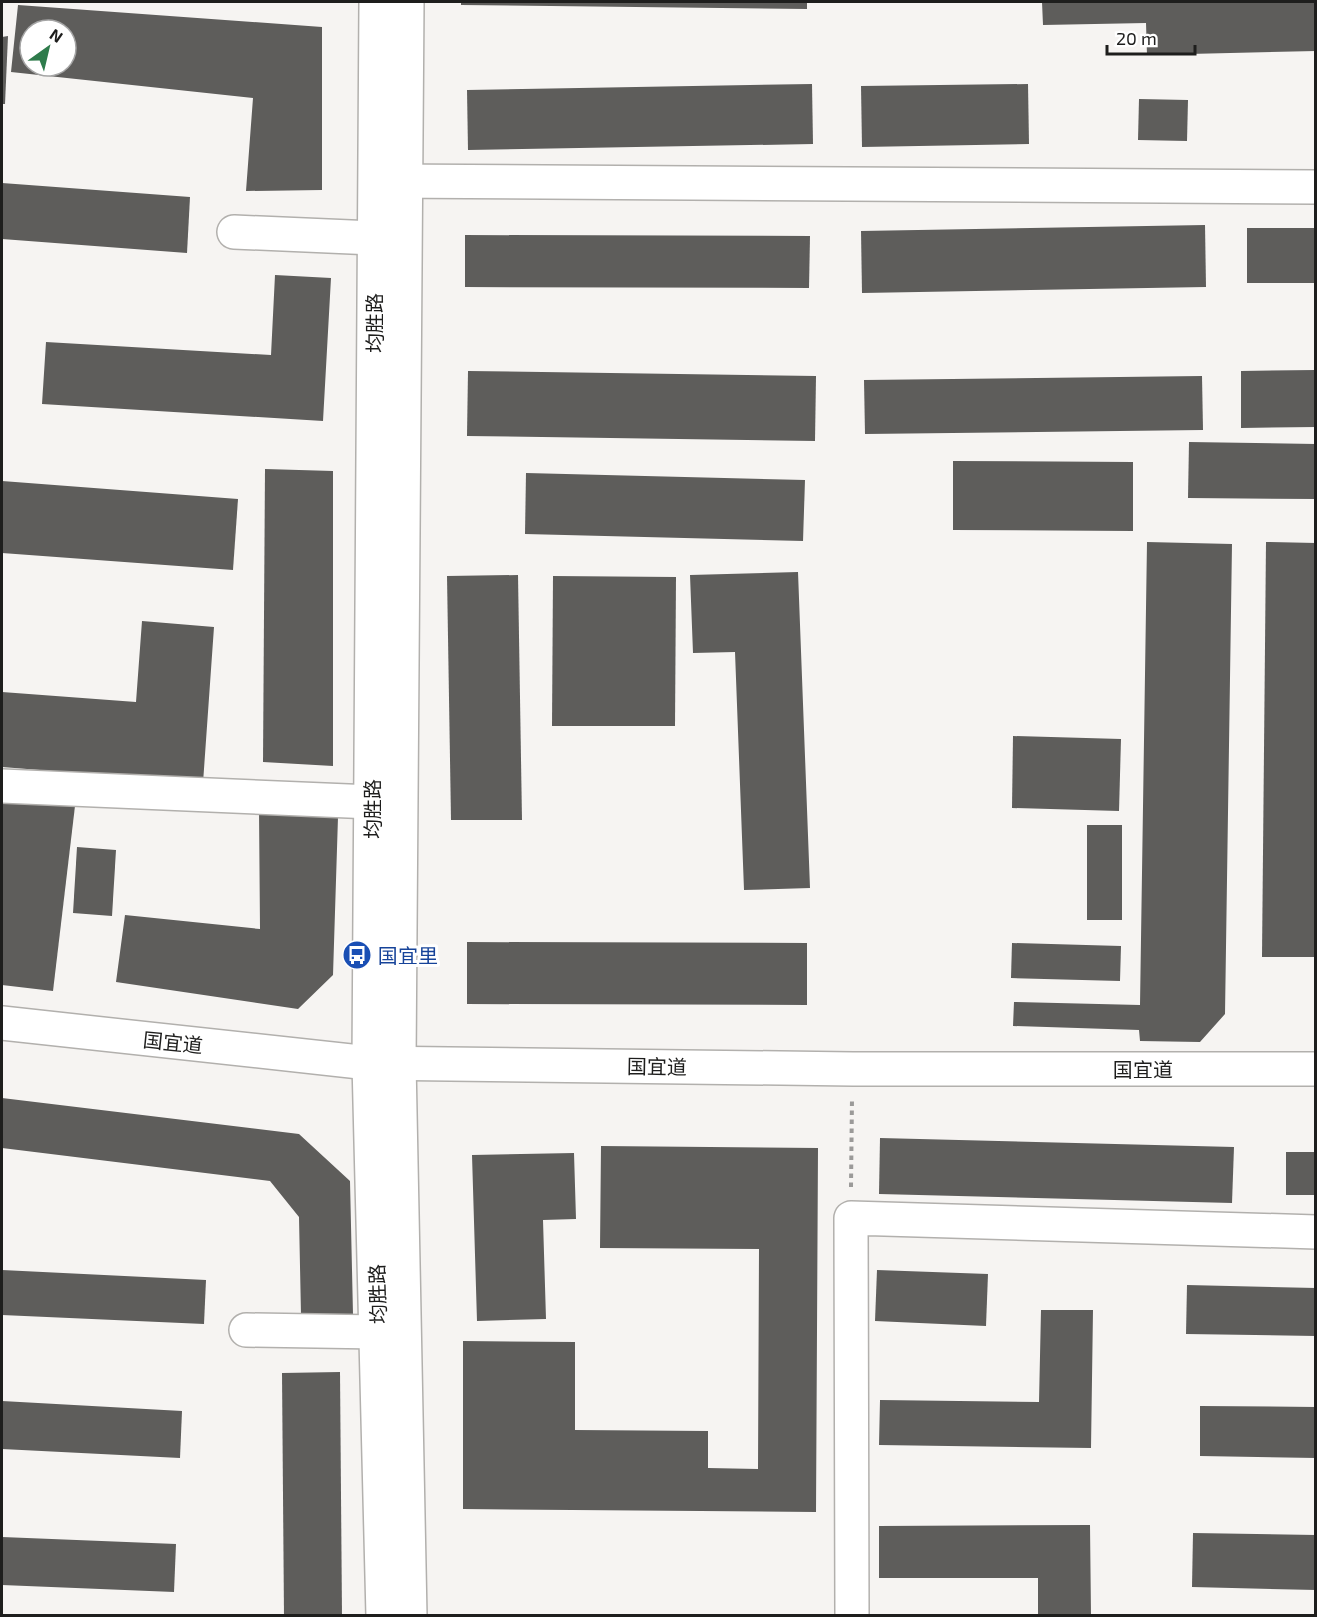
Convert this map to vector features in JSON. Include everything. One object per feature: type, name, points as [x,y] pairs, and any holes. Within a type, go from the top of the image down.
[{"type":"street","name":"均胜路","points":[[376,2],[391,182],[374,238],[372,802],[410,1616]]},
{"type":"street","name":"均胜路","points":[[383,1616],[378,1332],[384,1062],[391,182],[407,2]]},
{"type":"street","points":[[391,182],[1316,187]]},
{"type":"street","points":[[234,232],[374,238]]},
{"type":"street","points":[[2,786],[372,802]]},
{"type":"street","name":"国宜道","points":[[2,1023],[384,1062],[853,1069],[1316,1069]]},
{"type":"street","points":[[852,1616],[851,1218],[1316,1232]]},
{"type":"street","points":[[246,1330],[378,1332]]},
{"type":"path","points":[[851,1218],[853,1069]]},
{"type":"building","points":[[461,2],[807,2],[807,9],[461,5]]},
{"type":"building","points":[[1042,2],[1316,2],[1316,51],[1147,55],[1146,23],[1043,25]]},
{"type":"building","points":[[18,5],[322,27],[322,190],[246,191],[253,98],[67,78],[78,78],[78,18],[18,18],[18,73],[11,72]]},
{"type":"building","points":[[8,36],[5,104],[2,104],[2,37]]},
{"type":"building","points":[[812,84],[813,144],[468,150],[467,90]]},
{"type":"building","points":[[1028,84],[1029,144],[862,147],[861,86]]},
{"type":"building","points":[[1139,99],[1188,100],[1187,141],[1138,140]]},
{"type":"building","points":[[2,183],[190,197],[187,253],[2,239]]},
{"type":"building","points":[[1205,225],[1206,287],[862,293],[861,231]]},
{"type":"building","points":[[1247,228],[1316,228],[1316,283],[1247,283]]},
{"type":"building","points":[[465,235],[810,236],[809,288],[465,287]]},
{"type":"building","points":[[275,275],[331,278],[323,421],[42,404],[46,342],[271,355]]},
{"type":"building","points":[[1316,370],[1316,427],[1241,428],[1241,371]]},
{"type":"building","points":[[468,371],[816,376],[815,441],[467,436]]},
{"type":"building","points":[[1202,376],[1203,430],[865,434],[864,380]]},
{"type":"building","points":[[1189,442],[1316,444],[1316,499],[1188,498]]},
{"type":"building","points":[[953,461],[1133,462],[1133,531],[953,530]]},
{"type":"building","points":[[265,469],[333,471],[333,766],[263,762]]},
{"type":"building","points":[[526,473],[805,480],[803,541],[525,534]]},
{"type":"building","points":[[2,481],[238,499],[233,570],[2,553]]},
{"type":"building","points":[[1147,542],[1232,544],[1225,1014],[1200,1042],[1140,1041],[1139,1030],[1013,1026],[1014,1002],[1140,1005]]},
{"type":"building","points":[[1266,542],[1316,543],[1316,957],[1262,957]]},
{"type":"building","points":[[798,572],[810,888],[744,890],[735,652],[693,653],[690,575]]},
{"type":"building","points":[[518,575],[522,820],[451,820],[447,576]]},
{"type":"building","points":[[553,576],[676,577],[675,726],[552,726]]},
{"type":"building","points":[[142,621],[214,627],[203,783],[2,767],[2,692],[136,702]]},
{"type":"building","points":[[1013,736],[1121,739],[1119,811],[1012,808]]},
{"type":"building","points":[[2,797],[75,806],[53,991],[2,985]]},
{"type":"building","points":[[259,810],[338,817],[333,975],[298,1009],[116,982],[125,915],[260,929]]},
{"type":"building","points":[[1087,825],[1122,825],[1122,920],[1087,920]]},
{"type":"building","points":[[77,847],[116,850],[112,916],[73,913]]},
{"type":"building","points":[[467,942],[807,943],[807,1005],[467,1004]]},
{"type":"building","points":[[1012,943],[1121,946],[1120,981],[1011,978]]},
{"type":"building","points":[[2,1098],[299,1134],[350,1181],[353,1314],[301,1315],[299,1217],[270,1181],[2,1148]]},
{"type":"building","points":[[880,1138],[1234,1147],[1232,1203],[879,1194]]},
{"type":"building","points":[[601,1146],[818,1148],[816,1512],[463,1509],[463,1341],[575,1342],[575,1430],[708,1431],[708,1468],[758,1469],[759,1249],[600,1248]]},
{"type":"building","points":[[1286,1152],[1316,1152],[1316,1195],[1286,1195]]},
{"type":"building","points":[[574,1153],[576,1219],[543,1220],[546,1319],[477,1321],[472,1155]]},
{"type":"building","points":[[2,1270],[206,1280],[204,1324],[2,1315]]},
{"type":"building","points":[[877,1270],[988,1274],[986,1326],[875,1321]]},
{"type":"building","points":[[1187,1285],[1316,1288],[1316,1336],[1186,1334]]},
{"type":"building","points":[[1041,1310],[1093,1310],[1091,1448],[879,1445],[880,1400],[1039,1402]]},
{"type":"building","points":[[340,1372],[342,1616],[284,1616],[282,1373]]},
{"type":"building","points":[[2,1401],[182,1411],[180,1458],[2,1449]]},
{"type":"building","points":[[1200,1406],[1316,1407],[1316,1458],[1200,1456]]},
{"type":"building","points":[[1090,1525],[1091,1616],[1038,1616],[1038,1578],[879,1578],[879,1526]]},
{"type":"building","points":[[1193,1533],[1316,1535],[1316,1590],[1192,1587]]},
{"type":"building","points":[[2,1537],[176,1544],[174,1592],[2,1585]]},
{"type":"place","name":"国宜里","points":[[357,955]]}]
